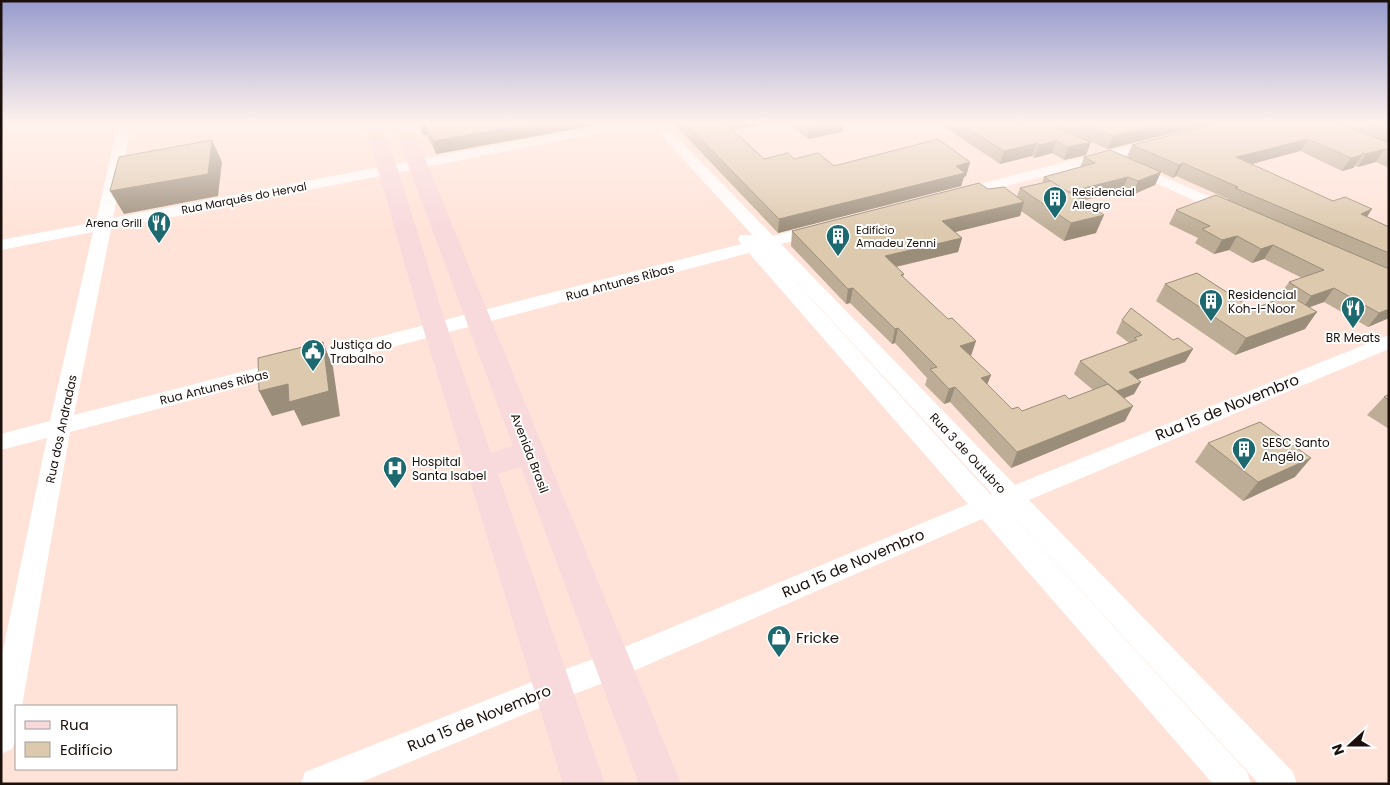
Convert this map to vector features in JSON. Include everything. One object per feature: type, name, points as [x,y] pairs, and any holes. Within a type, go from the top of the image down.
[{"type":"main road","points":[[384,159],[434,324],[584,784]]},
{"type":"main road","name":"Avenida Brasil","points":[[416,159],[660,784]]},
{"type":"main road","points":[[481,468],[530,452]]},
{"type":"street","name":"Rua dos Andradas","points":[[1,738],[62,420],[118,159]]},
{"type":"street","name":"Rua Marquês do Herval","points":[[1,245],[446,159]]},
{"type":"street","name":"Rua 3 de Outubro","points":[[676,159],[1010,497],[1281,784]]},
{"type":"street","name":"Rua 3 de Outubro","points":[[687,159],[986,507],[1234,784]]},
{"type":"street","points":[[942,193],[1067,159]]},
{"type":"street","points":[[1112,159],[1242,216]]},
{"type":"street","name":"Rua Antunes Ribas","points":[[1,442],[62,420],[832,222]]},
{"type":"street","name":"Rua 15 de Novembro","points":[[317,784],[552,688],[614,665],[986,507],[1389,340]]},
{"type":"street","name":"Rua Antunes Ribas","points":[[1,428],[62,420]]},
{"type":"street","points":[[1171,713],[1200,698]]},
{"type":"building","points":[[119,159],[210,159],[208,174],[110,191]]},
{"type":"building","points":[[720,159],[825,159],[834,166],[862,159],[965,159],[970,162],[956,166],[965,173],[779,219]]},
{"type":"building","points":[[1087,159],[1130,159],[1161,172],[1138,181],[1128,177],[1068,192],[1044,177],[1095,163]]},
{"type":"building","points":[[1164,159],[1240,159],[1333,201],[1345,197],[1372,209],[1361,214],[1389,227],[1389,253],[1235,188],[1238,187],[1183,163],[1179,165]]},
{"type":"building","points":[[1051,181],[1104,215],[1071,223],[1020,188]]},
{"type":"building","points":[[979,183],[988,189],[1004,187],[1024,202],[942,221],[962,238],[885,256],[904,274],[901,275],[948,319],[952,318],[976,341],[960,346],[991,375],[981,378],[1012,409],[1018,407],[1022,411],[1065,395],[1069,399],[1108,384],[1133,406],[1017,452],[955,387],[949,389],[930,369],[937,367],[898,328],[895,329],[853,288],[848,289],[792,231]]},
{"type":"building","points":[[1216,195],[1389,269],[1389,309],[1379,313],[1334,288],[1311,296],[1289,282],[1324,270],[1273,245],[1261,249],[1237,236],[1222,240],[1202,229],[1210,226],[1176,210]]},
{"type":"building","points":[[1197,273],[1253,309],[1289,295],[1317,312],[1246,338],[1165,284]]},
{"type":"building","points":[[1131,308],[1173,340],[1178,338],[1193,349],[1129,372],[1141,382],[1117,391],[1080,361],[1137,340],[1134,338],[1142,335],[1122,320]]},
{"type":"building","points":[[323,342],[329,391],[289,402],[288,384],[259,391],[258,358]]},
{"type":"building","points":[[1260,422],[1311,458],[1258,482],[1208,443]]},
{"type":"place","name":"Residencial Allegro","points":[[1055,219]]},
{"type":"place","name":"Arena Grill","points":[[159,244]]},
{"type":"place","name":"Edifício Amadeu Zenni","points":[[838,257]]},
{"type":"place","name":"Residencial Koh-I-Noor","points":[[1211,322]]},
{"type":"place","name":"BR Meats","points":[[1353,329]]},
{"type":"place","name":"Justiça do Trabalho","points":[[313,372]]},
{"type":"place","name":"SESC Santo Angêlo","points":[[1244,470]]},
{"type":"place","name":"Hospital Santa Isabel","points":[[395,489]]},
{"type":"place","name":"Fricke","points":[[779,658]]}]
